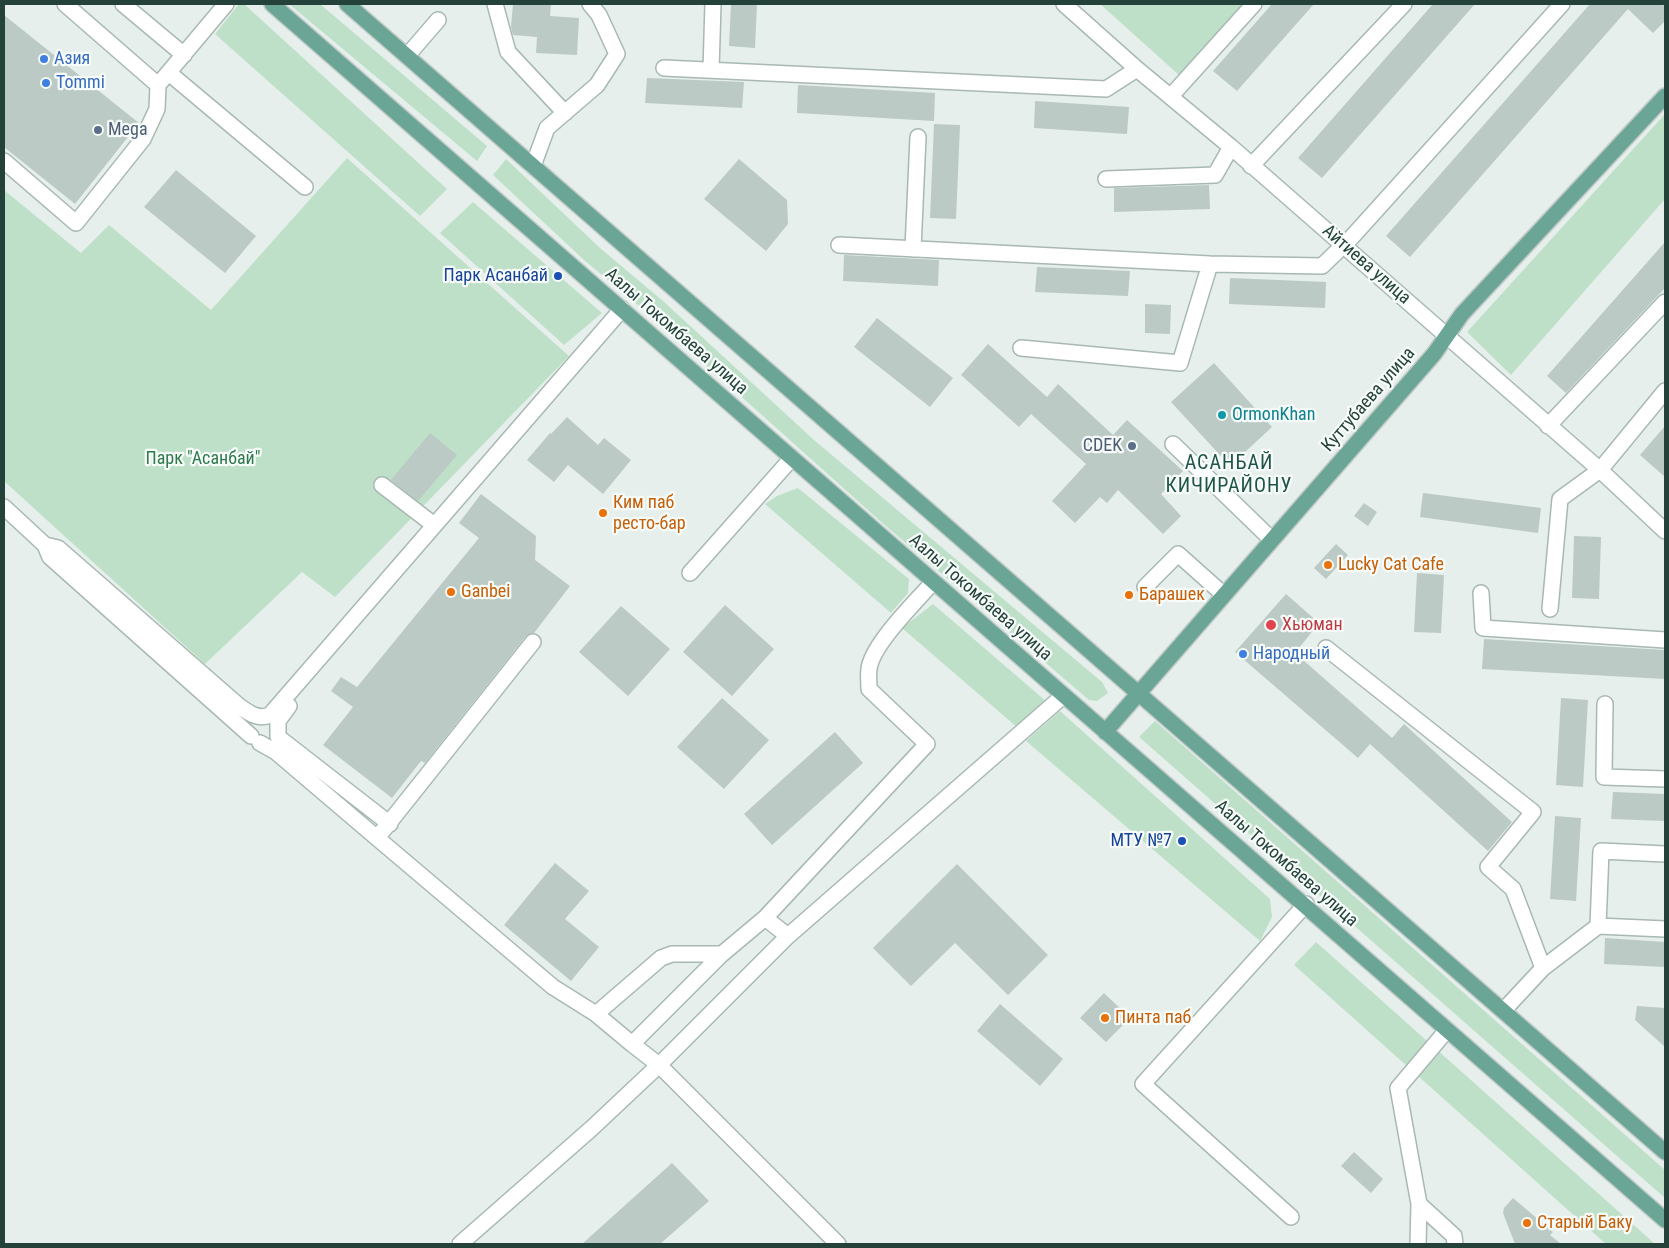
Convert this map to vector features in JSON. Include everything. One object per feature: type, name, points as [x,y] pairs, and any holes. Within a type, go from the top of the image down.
[{"type":"main road","name":"Аалы Токомбаева улица","points":[[272,4],[1063,696],[1306,904],[1665,1220]]},
{"type":"main road","name":"Аалы Токомбаева улица","points":[[347,4],[1665,1152]]},
{"type":"main road","name":"Куттубаева улица","points":[[1105,732],[1434,354],[1462,314],[1665,96]]},
{"type":"street","points":[[65,4],[158,85]]},
{"type":"street","points":[[123,4],[184,55]]},
{"type":"street","points":[[4,161],[76,223],[142,139],[158,109],[158,85],[226,4]]},
{"type":"street","points":[[495,4],[508,52],[565,112]]},
{"type":"street","points":[[533,166],[547,128],[597,85],[617,54],[599,15],[590,4]]},
{"type":"street","points":[[712,70],[713,4]]},
{"type":"street","name":"Айтиева улица","points":[[1064,4],[1137,69],[1231,147],[1600,470],[1665,531]]},
{"type":"street","points":[[1171,96],[1254,4]]},
{"type":"street","points":[[1251,166],[1404,4]]},
{"type":"street","points":[[839,245],[1210,264],[1322,266],[1562,4]]},
{"type":"street","points":[[406,56],[438,20]]},
{"type":"street","points":[[664,68],[1106,89],[1137,69]]},
{"type":"street","points":[[168,73],[305,188]]},
{"type":"street","points":[[913,249],[918,137]]},
{"type":"street","points":[[1106,179],[1215,175],[1231,147]]},
{"type":"street","points":[[1021,348],[1180,364],[1210,264]]},
{"type":"street","points":[[1548,426],[1665,302]]},
{"type":"street","points":[[256,739],[253,724],[270,715],[276,709],[622,309]]},
{"type":"street","points":[[256,739],[271,741],[282,714],[588,355],[597,339]]},
{"type":"street","points":[[1550,609],[1560,499],[1600,470],[1665,391]]},
{"type":"street","points":[[1173,444],[1272,540]]},
{"type":"street","points":[[690,573],[792,458]]},
{"type":"street","points":[[382,486],[434,525]]},
{"type":"street","points":[[4,506],[46,545],[50,557],[256,739],[276,752],[553,987],[596,1014],[659,1065],[838,1244]]},
{"type":"street","points":[[46,545],[58,548],[239,706],[248,713],[274,723],[276,731],[284,743],[390,824]]},
{"type":"street","points":[[1146,587],[1178,554],[1224,595]]},
{"type":"street","points":[[632,1044],[722,954],[765,918],[927,744],[869,688],[869,668],[876,652],[894,626],[933,582]]},
{"type":"street","points":[[1481,593],[1483,628],[1665,640]]},
{"type":"street","points":[[377,838],[533,642]]},
{"type":"street","points":[[1326,648],[1533,812],[1488,867],[1513,888],[1544,968]]},
{"type":"street","points":[[460,1244],[592,1128],[659,1065],[788,936],[1063,696]]},
{"type":"street","points":[[1605,704],[1604,778],[1665,779]]},
{"type":"street","points":[[1598,926],[1602,851],[1665,854]]},
{"type":"street","points":[[1291,1217],[1143,1084],[1306,904]]},
{"type":"street","points":[[765,918],[788,936]]},
{"type":"street","points":[[1503,1011],[1544,968],[1598,926],[1665,929]]},
{"type":"street","points":[[596,1014],[661,958],[672,954],[722,954]]},
{"type":"street","points":[[1418,1244],[1419,1204],[1398,1088],[1447,1030]]},
{"type":"street","points":[[1419,1204],[1454,1236],[1455,1244]]},
{"type":"green space","points":[[239,4],[244,4],[447,189],[420,216],[215,34]]},
{"type":"green space","points":[[289,4],[320,4],[487,146],[477,161]]},
{"type":"green space","points":[[1100,4],[1243,4],[1179,75]]},
{"type":"green space","points":[[1665,114],[1665,199],[1511,375],[1467,332]]},
{"type":"green space","name":"Парк \"Асанбай\"","points":[[347,158],[569,356],[335,597],[302,572],[205,664],[4,481],[4,190],[81,253],[109,225],[211,310]]},
{"type":"green space","points":[[506,159],[600,248],[663,301],[814,440],[1102,682],[1108,693],[1097,701],[1089,700],[880,521],[656,320],[584,260],[493,175]]},
{"type":"green space","points":[[473,202],[602,313],[564,345],[440,233]]},
{"type":"green space","points":[[798,488],[909,579],[908,593],[891,613],[765,504],[777,496]]},
{"type":"green space","points":[[933,604],[1047,702],[1018,728],[902,628]]},
{"type":"green space","points":[[1060,711],[1270,899],[1272,917],[1260,941],[1026,741]]},
{"type":"green space","points":[[1155,721],[1665,1170],[1665,1198],[1139,737]]},
{"type":"green space","points":[[1316,942],[1655,1244],[1606,1244],[1294,965]]},
{"type":"building","points":[[513,4],[551,4],[550,16],[579,18],[577,55],[536,53],[537,37],[513,35],[511,27]]},
{"type":"building","points":[[731,4],[757,4],[755,48],[729,46]]},
{"type":"building","points":[[1272,4],[1314,4],[1237,91],[1213,71]]},
{"type":"building","points":[[1433,4],[1475,4],[1322,178],[1298,158]]},
{"type":"building","points":[[1590,4],[1662,4],[1665,7],[1665,21],[1653,33],[1628,9],[1410,257],[1386,236]]},
{"type":"building","name":"Tommi","points":[[4,15],[139,123],[75,204],[4,147]]},
{"type":"building","points":[[647,78],[744,82],[742,108],[645,103]]},
{"type":"building","points":[[798,85],[935,93],[934,121],[797,113]]},
{"type":"building","points":[[1035,101],[1129,107],[1127,134],[1034,128]]},
{"type":"building","points":[[934,124],[960,125],[956,219],[930,218]]},
{"type":"building","points":[[739,159],[787,200],[788,224],[766,251],[704,199]]},
{"type":"building","points":[[176,170],[256,236],[225,273],[144,207]]},
{"type":"building","points":[[1209,185],[1210,209],[1114,212],[1114,188]]},
{"type":"building","points":[[1665,242],[1665,288],[1566,393],[1547,376]]},
{"type":"building","points":[[844,255],[939,260],[938,286],[843,281]]},
{"type":"building","points":[[1037,267],[1130,271],[1128,296],[1035,292]]},
{"type":"building","points":[[1230,278],[1326,282],[1325,308],[1229,304]]},
{"type":"building","points":[[1145,304],[1171,305],[1170,334],[1145,333]]},
{"type":"building","points":[[877,318],[953,378],[930,407],[854,347]]},
{"type":"building","points":[[988,344],[1047,397],[1058,384],[1113,435],[1127,420],[1183,471],[1161,494],[1181,516],[1163,534],[1118,490],[1107,503],[1100,497],[1075,523],[1052,501],[1086,464],[1031,414],[1019,427],[961,375]]},
{"type":"building","name":"OrmonKhan","points":[[1214,363],[1272,427],[1230,466],[1171,402]]},
{"type":"building","points":[[567,417],[598,445],[604,438],[631,460],[603,494],[568,465],[554,482],[527,460],[550,433]]},
{"type":"building","points":[[1665,426],[1665,477],[1640,455]]},
{"type":"building","points":[[430,433],[457,455],[418,501],[391,480]]},
{"type":"building","points":[[1423,493],[1541,508],[1538,533],[1420,517]]},
{"type":"building","points":[[481,494],[536,536],[535,560],[570,586],[534,633],[526,636],[425,763],[421,761],[392,798],[323,745],[353,707],[331,691],[341,677],[357,687],[479,538],[459,523]]},
{"type":"building","points":[[1364,503],[1377,512],[1368,526],[1354,516]]},
{"type":"building","points":[[1574,536],[1601,537],[1599,599],[1572,598]]},
{"type":"building","name":"Lucky Cat Cafe","points":[[1336,544],[1348,555],[1326,579],[1314,568]]},
{"type":"building","points":[[1417,573],[1444,575],[1441,633],[1414,632]]},
{"type":"building","points":[[1286,594],[1319,623],[1295,653],[1392,738],[1404,724],[1512,822],[1488,851],[1370,744],[1358,758],[1235,652]]},
{"type":"building","points":[[725,605],[774,649],[732,696],[683,652]]},
{"type":"building","points":[[621,606],[670,649],[628,696],[579,652]]},
{"type":"building","points":[[1484,639],[1665,650],[1665,679],[1482,669]]},
{"type":"building","points":[[722,698],[769,740],[724,789],[677,747]]},
{"type":"building","points":[[1561,698],[1588,700],[1583,787],[1556,785]]},
{"type":"building","points":[[835,732],[863,763],[772,845],[744,814]]},
{"type":"building","points":[[1613,792],[1665,794],[1665,821],[1611,819]]},
{"type":"building","points":[[1555,816],[1581,818],[1576,901],[1550,899]]},
{"type":"building","points":[[555,863],[589,891],[565,919],[599,947],[571,981],[504,925]]},
{"type":"building","points":[[957,864],[1048,955],[1008,995],[955,943],[911,986],[873,948]]},
{"type":"building","points":[[1605,938],[1665,942],[1665,967],[1604,964]]},
{"type":"building","name":"Пинта паб","points":[[1104,993],[1130,1018],[1106,1042],[1080,1018]]},
{"type":"building","points":[[1000,1004],[1063,1059],[1040,1086],[977,1031]]},
{"type":"building","points":[[1637,1006],[1665,1008],[1665,1047],[1635,1020]]},
{"type":"building","points":[[1354,1152],[1383,1179],[1371,1193],[1341,1166]]},
{"type":"building","points":[[672,1163],[709,1201],[660,1244],[582,1244]]},
{"type":"building","name":"Старый Баку","points":[[1513,1198],[1553,1232],[1550,1235],[1561,1244],[1515,1244],[1503,1213],[1504,1208]]},
{"type":"place","name":"Азия","points":[[44,59]]},
{"type":"place","name":"Tommi","points":[[46,83]]},
{"type":"place","name":"Mega","points":[[98,130]]},
{"type":"place","name":"Парк Асанбай","points":[[558,276]]},
{"type":"place","name":"OrmonKhan","points":[[1222,415]]},
{"type":"place","name":"CDEK","points":[[1132,446]]},
{"type":"place","name":"Ким паб ресто-бар","points":[[603,513]]},
{"type":"place","name":"Lucky Cat Cafe","points":[[1328,565]]},
{"type":"place","name":"Ganbei","points":[[451,592]]},
{"type":"place","name":"Барашек","points":[[1129,595]]},
{"type":"place","name":"Хьюман","points":[[1271,625]]},
{"type":"place","name":"Народный","points":[[1243,654]]},
{"type":"place","name":"МТУ №7","points":[[1182,841]]},
{"type":"place","name":"Пинта паб","points":[[1105,1018]]},
{"type":"place","name":"Старый Баку","points":[[1527,1223]]},
{"type":"district","name":"АСАНБАЙ КИЧИРАЙОНУ","points":[[1229,476]]}]
